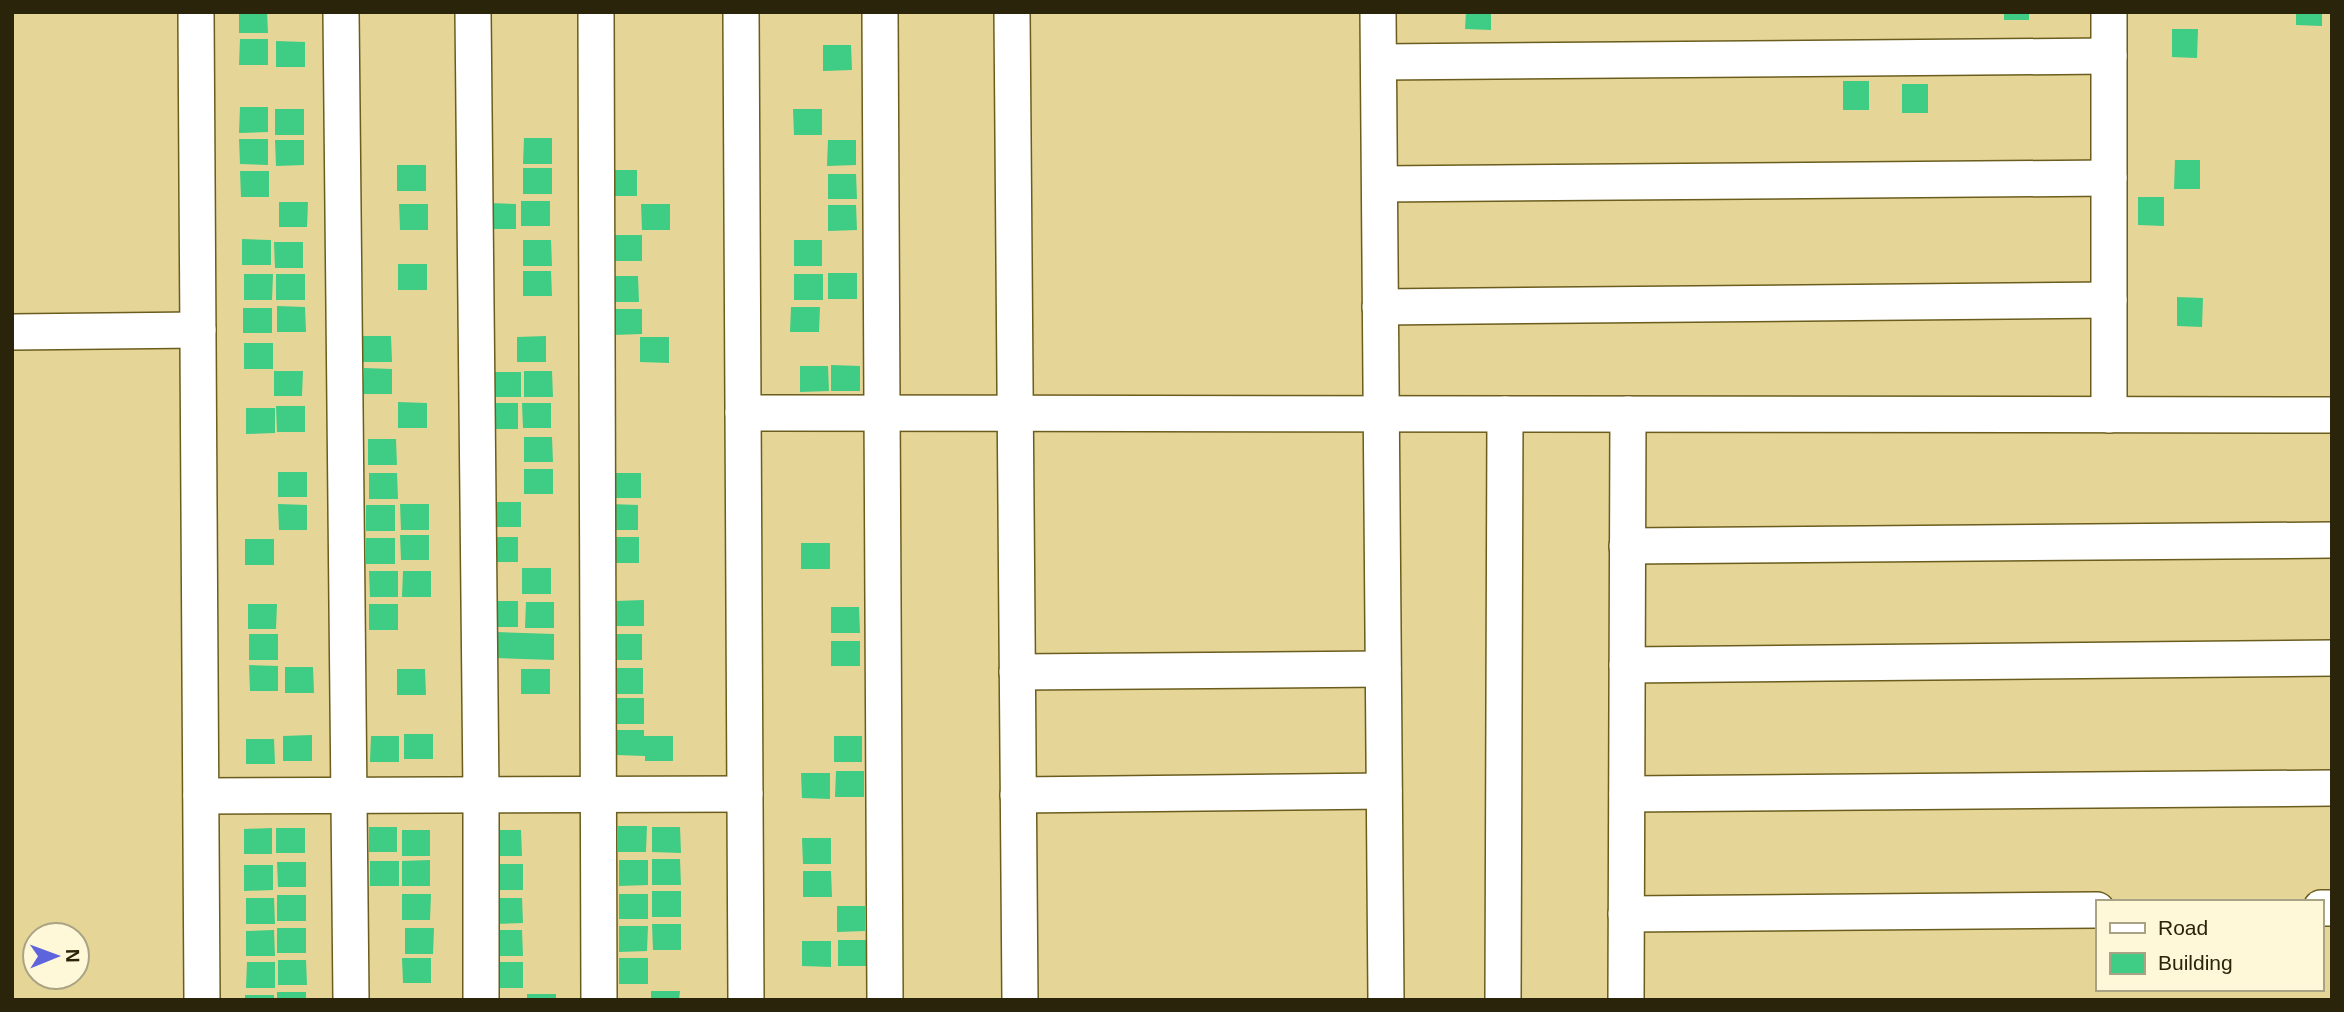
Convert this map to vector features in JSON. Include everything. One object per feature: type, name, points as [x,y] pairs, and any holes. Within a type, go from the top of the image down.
[{"type":"street","points":[[196,12],[202,1000]]},
{"type":"street","points":[[341,12],[351,1000]]},
{"type":"street","points":[[473,12],[481,1000]]},
{"type":"street","points":[[596,12],[599,1000]]},
{"type":"street","points":[[741,12],[746,1000]]},
{"type":"street","points":[[880,12],[886,1000]]},
{"type":"street","points":[[1012,12],[1020,1000]]},
{"type":"street","points":[[1378,12],[1386,1000]]},
{"type":"street","points":[[2109,12],[2109,415]]},
{"type":"street","points":[[1379,62],[2109,56]]},
{"type":"street","points":[[1380,184],[2109,178]]},
{"type":"street","points":[[1380,307],[2109,300]]},
{"type":"street","points":[[12,332],[198,330]]},
{"type":"street","points":[[743,413],[2332,415]]},
{"type":"street","points":[[1503,1000],[1505,414]]},
{"type":"street","points":[[1626,1000],[1628,414]]},
{"type":"street","points":[[1627,546],[2332,541]]},
{"type":"street","points":[[1627,664],[2332,658]]},
{"type":"street","points":[[1017,672],[1383,669]]},
{"type":"street","points":[[1627,794],[2332,788]]},
{"type":"street","points":[[1018,795],[1384,791]]},
{"type":"street","points":[[201,796],[745,794]]},
{"type":"street","points":[[1626,914],[2096,910]]},
{"type":"building","points":[[239,12],[267,12],[268,33],[239,33]]},
{"type":"building","points":[[1466,12],[1491,12],[1491,30],[1465,29]]},
{"type":"building","points":[[2004,12],[2029,12],[2029,20],[2004,20]]},
{"type":"building","points":[[2296,12],[2322,12],[2322,26],[2296,25]]},
{"type":"building","points":[[2172,29],[2198,29],[2197,58],[2172,57]]},
{"type":"building","points":[[240,39],[268,39],[268,65],[239,65]]},
{"type":"building","points":[[276,41],[305,42],[305,67],[276,67]]},
{"type":"building","points":[[823,45],[851,45],[852,70],[823,71]]},
{"type":"building","points":[[1843,81],[1869,81],[1869,110],[1843,110]]},
{"type":"building","points":[[1902,84],[1928,84],[1928,113],[1902,113]]},
{"type":"building","points":[[240,107],[268,107],[268,132],[239,133]]},
{"type":"building","points":[[275,109],[304,109],[304,135],[275,135]]},
{"type":"building","points":[[793,109],[822,109],[822,135],[794,135]]},
{"type":"building","points":[[524,138],[552,138],[552,164],[523,164]]},
{"type":"building","points":[[239,139],[268,139],[268,165],[240,164]]},
{"type":"building","points":[[275,140],[304,140],[304,165],[276,166]]},
{"type":"building","points":[[828,140],[856,140],[856,165],[827,166]]},
{"type":"building","points":[[2175,160],[2200,160],[2200,189],[2174,189]]},
{"type":"building","points":[[397,165],[426,165],[426,191],[397,191]]},
{"type":"building","points":[[523,168],[552,168],[552,194],[523,194]]},
{"type":"building","points":[[608,170],[637,170],[637,196],[608,196]]},
{"type":"building","points":[[240,171],[269,171],[269,197],[241,197]]},
{"type":"building","points":[[828,174],[856,174],[857,199],[828,199]]},
{"type":"building","points":[[2138,197],[2164,197],[2164,226],[2138,225]]},
{"type":"building","points":[[521,201],[550,201],[550,226],[521,226]]},
{"type":"building","points":[[279,202],[308,202],[307,227],[279,227]]},
{"type":"building","points":[[487,203],[516,204],[516,229],[487,229]]},
{"type":"building","points":[[399,204],[428,204],[428,230],[400,230]]},
{"type":"building","points":[[641,204],[670,204],[670,230],[642,230]]},
{"type":"building","points":[[828,205],[856,205],[857,230],[828,231]]},
{"type":"building","points":[[613,235],[642,235],[642,261],[614,261]]},
{"type":"building","points":[[242,239],[271,240],[271,265],[242,265]]},
{"type":"building","points":[[523,240],[551,240],[552,266],[523,266]]},
{"type":"building","points":[[794,240],[822,240],[822,266],[794,266]]},
{"type":"building","points":[[274,242],[303,242],[303,268],[275,268]]},
{"type":"building","points":[[398,264],[427,264],[427,290],[398,290]]},
{"type":"building","points":[[523,271],[551,271],[552,296],[523,296]]},
{"type":"building","points":[[828,273],[857,273],[857,299],[828,299]]},
{"type":"building","points":[[244,274],[273,274],[272,300],[244,300]]},
{"type":"building","points":[[276,274],[305,274],[305,300],[276,300]]},
{"type":"building","points":[[794,274],[823,274],[823,300],[794,300]]},
{"type":"building","points":[[610,276],[638,276],[639,302],[610,302]]},
{"type":"building","points":[[2177,297],[2203,298],[2202,327],[2177,326]]},
{"type":"building","points":[[277,306],[305,307],[306,332],[277,332]]},
{"type":"building","points":[[791,307],[820,307],[819,332],[790,332]]},
{"type":"building","points":[[243,308],[272,308],[272,333],[243,333]]},
{"type":"building","points":[[613,309],[642,309],[642,334],[613,335]]},
{"type":"building","points":[[363,336],[391,336],[392,362],[363,362]]},
{"type":"building","points":[[546,336],[546,362],[517,362],[517,337]]},
{"type":"building","points":[[640,337],[669,337],[669,363],[640,362]]},
{"type":"building","points":[[244,343],[273,343],[273,369],[244,369]]},
{"type":"building","points":[[831,365],[860,366],[860,391],[831,391]]},
{"type":"building","points":[[800,366],[828,366],[829,391],[800,392]]},
{"type":"building","points":[[364,368],[392,369],[392,394],[363,394]]},
{"type":"building","points":[[274,371],[303,371],[302,396],[274,396]]},
{"type":"building","points":[[524,371],[552,371],[553,397],[524,397]]},
{"type":"building","points":[[493,372],[521,372],[521,397],[492,397]]},
{"type":"building","points":[[398,402],[427,403],[427,428],[398,428]]},
{"type":"building","points":[[489,403],[518,403],[518,429],[489,429]]},
{"type":"building","points":[[522,403],[551,403],[551,428],[523,428]]},
{"type":"building","points":[[276,406],[305,406],[305,432],[277,432]]},
{"type":"building","points":[[246,408],[275,408],[275,433],[246,434]]},
{"type":"building","points":[[524,437],[552,437],[553,462],[524,462]]},
{"type":"building","points":[[368,439],[396,439],[397,465],[368,465]]},
{"type":"building","points":[[524,469],[553,469],[553,494],[524,494]]},
{"type":"building","points":[[278,472],[307,472],[307,497],[278,497]]},
{"type":"building","points":[[369,473],[397,473],[398,499],[369,499]]},
{"type":"building","points":[[613,473],[641,473],[641,498],[612,498]]},
{"type":"building","points":[[492,502],[521,502],[521,527],[492,527]]},
{"type":"building","points":[[278,504],[307,505],[307,530],[279,530]]},
{"type":"building","points":[[400,504],[429,504],[429,530],[401,530]]},
{"type":"building","points":[[610,504],[638,505],[638,530],[609,530]]},
{"type":"building","points":[[366,505],[395,505],[395,531],[366,531]]},
{"type":"building","points":[[400,535],[429,535],[429,560],[401,560]]},
{"type":"building","points":[[489,537],[518,537],[518,562],[489,562]]},
{"type":"building","points":[[610,537],[639,537],[639,563],[610,563]]},
{"type":"building","points":[[366,538],[395,538],[395,564],[366,564]]},
{"type":"building","points":[[245,539],[274,539],[274,565],[245,565]]},
{"type":"building","points":[[801,543],[830,543],[830,569],[801,569]]},
{"type":"building","points":[[522,568],[551,568],[551,594],[522,594]]},
{"type":"building","points":[[369,571],[398,571],[398,597],[370,597]]},
{"type":"building","points":[[403,571],[431,571],[431,597],[402,597]]},
{"type":"building","points":[[644,600],[644,626],[615,626],[615,601]]},
{"type":"building","points":[[489,601],[518,601],[518,627],[490,627]]},
{"type":"building","points":[[526,602],[554,602],[554,628],[525,628]]},
{"type":"building","points":[[248,604],[277,604],[276,629],[248,629]]},
{"type":"building","points":[[369,604],[398,604],[398,630],[369,630]]},
{"type":"building","points":[[831,607],[859,607],[860,633],[831,633]]},
{"type":"building","points":[[496,632],[554,634],[554,660],[496,658]]},
{"type":"building","points":[[249,634],[278,634],[278,660],[249,660]]},
{"type":"building","points":[[614,634],[642,634],[642,660],[613,660]]},
{"type":"building","points":[[831,641],[860,641],[860,666],[831,666]]},
{"type":"building","points":[[249,665],[278,666],[278,691],[250,691]]},
{"type":"building","points":[[285,667],[313,667],[314,693],[285,693]]},
{"type":"building","points":[[614,668],[643,668],[643,694],[614,694]]},
{"type":"building","points":[[397,669],[425,669],[426,695],[397,695]]},
{"type":"building","points":[[521,669],[550,669],[550,694],[521,694]]},
{"type":"building","points":[[615,698],[644,698],[644,724],[615,724]]},
{"type":"building","points":[[615,730],[644,730],[644,736],[673,736],[673,761],[645,761],[645,756],[616,755]]},
{"type":"building","points":[[404,734],[433,734],[433,759],[404,759]]},
{"type":"building","points":[[312,735],[312,761],[283,761],[283,736]]},
{"type":"building","points":[[371,736],[399,736],[399,762],[370,762]]},
{"type":"building","points":[[834,736],[862,736],[862,762],[834,762]]},
{"type":"building","points":[[246,739],[274,739],[275,764],[246,764]]},
{"type":"building","points":[[836,771],[864,771],[864,797],[835,797]]},
{"type":"building","points":[[801,773],[830,773],[830,799],[802,798]]},
{"type":"building","points":[[618,826],[647,826],[646,852],[618,852]]},
{"type":"building","points":[[369,827],[397,827],[397,852],[369,852]]},
{"type":"building","points":[[652,827],[680,827],[681,853],[652,852]]},
{"type":"building","points":[[272,828],[272,854],[244,854],[244,829]]},
{"type":"building","points":[[276,828],[305,828],[305,853],[276,853]]},
{"type":"building","points":[[402,830],[430,830],[430,856],[402,856]]},
{"type":"building","points":[[493,830],[521,830],[522,856],[493,856]]},
{"type":"building","points":[[802,838],[831,838],[831,864],[803,864]]},
{"type":"building","points":[[652,859],[680,859],[681,885],[652,885]]},
{"type":"building","points":[[430,860],[430,886],[402,886],[402,861]]},
{"type":"building","points":[[619,860],[648,860],[648,885],[619,886]]},
{"type":"building","points":[[370,861],[399,861],[399,886],[370,886]]},
{"type":"building","points":[[277,862],[306,862],[306,887],[278,887]]},
{"type":"building","points":[[494,864],[523,864],[523,890],[494,890]]},
{"type":"building","points":[[244,865],[273,865],[273,890],[244,891]]},
{"type":"building","points":[[803,871],[831,871],[832,897],[803,897]]},
{"type":"building","points":[[652,891],[681,891],[681,917],[652,917]]},
{"type":"building","points":[[402,894],[431,894],[430,920],[402,920]]},
{"type":"building","points":[[619,894],[648,894],[648,919],[619,919]]},
{"type":"building","points":[[277,895],[306,895],[306,921],[277,921]]},
{"type":"building","points":[[246,898],[274,898],[275,924],[246,924]]},
{"type":"building","points":[[494,898],[522,898],[523,923],[494,924]]},
{"type":"building","points":[[837,906],[865,906],[865,931],[837,932]]},
{"type":"building","points":[[652,924],[681,924],[681,950],[653,950]]},
{"type":"building","points":[[619,926],[648,926],[647,951],[619,952]]},
{"type":"building","points":[[277,928],[306,928],[306,953],[277,953]]},
{"type":"building","points":[[405,928],[434,928],[433,954],[405,954]]},
{"type":"building","points":[[274,930],[275,956],[246,956],[246,931]]},
{"type":"building","points":[[494,930],[522,930],[523,956],[494,956]]},
{"type":"building","points":[[838,940],[867,940],[867,966],[838,966]]},
{"type":"building","points":[[802,941],[831,941],[831,967],[802,966]]},
{"type":"building","points":[[402,958],[431,958],[431,983],[403,983]]},
{"type":"building","points":[[619,958],[648,958],[648,984],[619,984]]},
{"type":"building","points":[[278,960],[306,960],[307,985],[278,985]]},
{"type":"building","points":[[247,962],[275,962],[275,988],[246,988]]},
{"type":"building","points":[[494,962],[523,962],[523,988],[494,988]]},
{"type":"building","points":[[651,991],[680,991],[679,1000],[651,1000]]},
{"type":"building","points":[[277,992],[306,992],[306,1000],[277,1000]]},
{"type":"building","points":[[527,994],[556,994],[556,1000],[527,1000]]},
{"type":"building","points":[[245,995],[274,995],[274,1000],[245,1000]]}]
